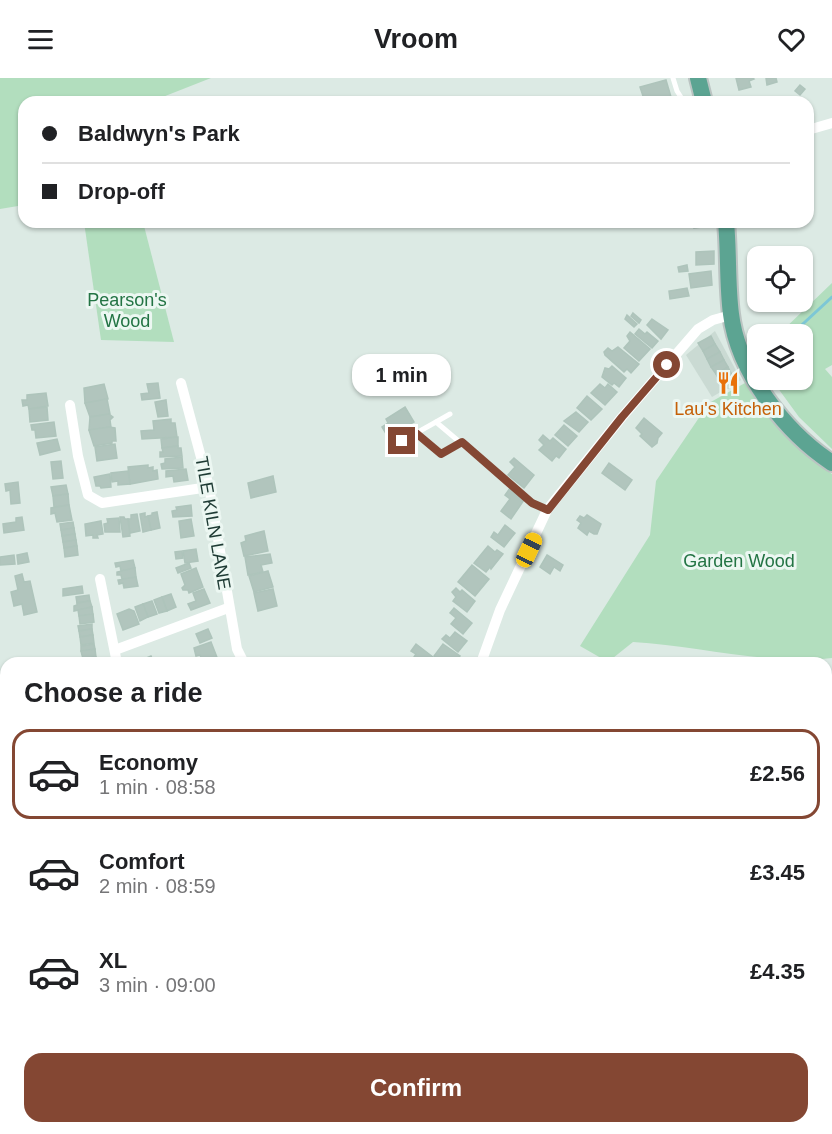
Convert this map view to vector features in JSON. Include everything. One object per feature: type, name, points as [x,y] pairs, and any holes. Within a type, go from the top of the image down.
[{"type":"main road","points":[[698,78],[703,96]]},
{"type":"main road","points":[[726,228],[731,315],[739,350],[762,392],[789,427],[813,450],[832,463]]},
{"type":"street","points":[[814,128],[832,123]]},
{"type":"street","points":[[483,657],[501,610],[548,510],[622,417],[698,329],[712,320],[731,315]]},
{"type":"street","name":"TILE KILN LANE","points":[[181,383],[209,487],[228,608],[237,650],[241,657]]},
{"type":"street","points":[[70,405],[78,456],[88,495],[102,503],[209,487]]},
{"type":"street","points":[[100,579],[116,657]]},
{"type":"street","points":[[115,650],[228,608]]},
{"type":"lane","points":[[673,78],[680,96]]},
{"type":"lane","points":[[402,441],[450,414]]},
{"type":"lane","points":[[436,422],[532,503],[548,510]]},
{"type":"lane","points":[[416,433],[441,454],[462,442]]},
{"type":"shaded area","points":[[715,331],[741,380],[712,397],[686,355]]},
{"type":"green space","points":[[0,78],[211,78],[165,96],[18,96],[18,206],[0,209]]},
{"type":"green space","name":"Pearson's Wood","points":[[85,228],[145,228],[174,342],[101,340]]},
{"type":"green space","points":[[832,283],[832,365],[825,369],[832,377],[832,449],[799,417],[779,390],[813,390],[813,324],[789,324],[802,312],[813,312],[813,301]]},
{"type":"green space","name":"Garden Wood","points":[[745,383],[747,390],[750,390],[784,433],[832,474],[832,657],[757,657],[633,642],[614,657],[599,657],[580,646],[650,535],[656,481],[709,403]]},
{"type":"building","points":[[736,78],[754,79],[749,81],[751,87],[739,90]]},
{"type":"building","points":[[766,78],[776,78],[777,82],[767,85]]},
{"type":"building","points":[[666,80],[671,96],[643,96],[640,87]]},
{"type":"building","points":[[800,85],[805,89],[800,95],[795,91]]},
{"type":"building","points":[[714,251],[714,264],[696,265],[696,252]]},
{"type":"building","points":[[687,265],[688,271],[679,272],[678,267]]},
{"type":"building","points":[[711,271],[712,285],[691,288],[689,274]]},
{"type":"building","points":[[687,288],[689,296],[670,299],[669,291]]},
{"type":"building","points":[[633,313],[641,320],[639,323],[631,316]]},
{"type":"building","points":[[627,315],[637,324],[634,327],[625,319]]},
{"type":"building","points":[[652,319],[668,330],[661,339],[647,325]]},
{"type":"building","points":[[639,329],[658,341],[652,348],[635,334]]},
{"type":"building","points":[[630,332],[650,349],[639,361],[624,348],[630,341],[627,336]]},
{"type":"building","points":[[711,336],[715,344],[703,351],[698,343]]},
{"type":"building","points":[[715,344],[720,352],[707,359],[703,351]]},
{"type":"building","points":[[618,347],[639,364],[631,373],[627,369],[624,372],[605,355],[604,352],[608,348],[612,351]]},
{"type":"building","points":[[720,352],[724,360],[711,367],[707,359]]},
{"type":"building","points":[[724,360],[728,367],[716,374],[711,367]]},
{"type":"building","points":[[612,366],[626,378],[619,387],[614,383],[612,385],[602,377],[605,368],[609,369]]},
{"type":"building","points":[[728,367],[732,375],[720,382],[716,374]]},
{"type":"building","name":"Lau's Kitchen","points":[[732,375],[737,383],[724,390],[720,382]]},
{"type":"building","points":[[158,383],[160,398],[142,400],[141,394],[149,393],[147,384]]},
{"type":"building","points":[[104,384],[108,399],[85,403],[84,388]]},
{"type":"building","points":[[600,384],[605,388],[608,384],[617,392],[605,405],[591,393]]},
{"type":"building","points":[[46,393],[48,406],[29,409],[28,405],[23,406],[22,400],[27,400],[27,395]]},
{"type":"building","points":[[587,396],[602,409],[591,420],[577,408]]},
{"type":"building","points":[[107,399],[110,414],[90,417],[85,403]]},
{"type":"building","points":[[166,400],[168,416],[158,417],[155,402]]},
{"type":"building","points":[[47,407],[48,420],[30,422],[29,409]]},
{"type":"building","points":[[405,407],[414,422],[388,437],[382,427],[388,423],[386,419]]},
{"type":"building","points":[[576,412],[588,422],[579,432],[564,421]]},
{"type":"building","points":[[109,414],[113,417],[110,420],[111,427],[89,430],[90,417]]},
{"type":"building","points":[[644,418],[662,433],[652,447],[640,436],[642,434],[636,428]]},
{"type":"building","points":[[171,419],[171,423],[175,423],[177,437],[142,439],[141,431],[154,430],[153,421]]},
{"type":"building","points":[[54,422],[56,436],[36,438],[35,430],[32,430],[31,425]]},
{"type":"building","points":[[564,425],[577,436],[568,446],[555,435]]},
{"type":"building","points":[[115,428],[116,441],[94,446],[89,430]]},
{"type":"building","points":[[543,435],[550,441],[553,438],[566,449],[559,458],[556,456],[552,461],[539,450],[544,445],[539,440]]},
{"type":"building","points":[[178,437],[178,446],[162,448],[161,439]]},
{"type":"building","points":[[57,439],[60,450],[40,455],[37,443]]},
{"type":"building","points":[[115,444],[117,458],[97,461],[95,447]]},
{"type":"building","points":[[178,446],[181,448],[182,456],[160,457],[160,452],[163,452],[162,448]]},
{"type":"building","points":[[182,457],[183,468],[162,469],[161,464],[165,463],[165,459]]},
{"type":"building","points":[[514,458],[534,475],[524,488],[508,475],[515,467],[510,462]]},
{"type":"building","points":[[61,461],[63,478],[53,479],[51,462]]},
{"type":"building","points":[[609,463],[632,480],[625,490],[602,473]]},
{"type":"building","points":[[148,465],[148,468],[153,467],[153,471],[157,470],[158,479],[130,484],[128,467]]},
{"type":"building","points":[[186,469],[188,480],[174,482],[173,476],[166,477],[166,471]]},
{"type":"building","points":[[128,471],[130,484],[118,485],[118,481],[112,482],[111,473]]},
{"type":"building","points":[[110,474],[111,487],[96,486],[94,477]]},
{"type":"building","points":[[273,476],[276,492],[251,498],[248,483]]},
{"type":"building","points":[[18,482],[20,503],[11,504],[10,490],[6,491],[5,484]]},
{"type":"building","points":[[66,485],[68,494],[53,496],[51,487]]},
{"type":"building","points":[[510,488],[524,500],[511,519],[501,511],[510,499],[505,495]]},
{"type":"building","points":[[68,494],[69,505],[54,507],[53,496]]},
{"type":"building","points":[[69,505],[72,520],[57,522],[55,513],[51,514],[51,508]]},
{"type":"building","points":[[191,505],[192,516],[173,517],[172,511],[177,510],[176,507]]},
{"type":"building","points":[[157,512],[160,528],[151,530],[148,516]]},
{"type":"building","points":[[145,513],[145,517],[148,516],[151,530],[143,532],[140,514]]},
{"type":"building","points":[[137,514],[140,531],[130,533],[128,519],[131,519],[131,515]]},
{"type":"building","points":[[587,515],[601,524],[597,534],[589,531],[587,535],[578,528],[581,523],[577,520],[580,516],[584,518]]},
{"type":"building","points":[[22,517],[24,530],[4,533],[3,524],[16,522],[16,518]]},
{"type":"building","points":[[120,517],[128,519],[130,536],[123,537]]},
{"type":"building","points":[[119,518],[120,532],[105,532],[104,524],[108,523],[107,519]]},
{"type":"building","points":[[191,519],[194,536],[181,538],[179,521]]},
{"type":"building","points":[[101,521],[103,534],[97,535],[98,538],[93,538],[93,535],[86,536],[85,524]]},
{"type":"building","points":[[73,522],[74,528],[61,530],[60,524]]},
{"type":"building","points":[[505,525],[515,533],[504,547],[491,537],[494,532],[498,535]]},
{"type":"building","points":[[74,528],[75,534],[62,536],[61,530]]},
{"type":"building","points":[[264,531],[268,551],[244,556],[241,543],[246,541],[245,536]]},
{"type":"building","points":[[75,534],[76,540],[63,542],[62,536]]},
{"type":"building","points":[[76,540],[77,546],[64,548],[63,542]]},
{"type":"building","points":[[77,546],[78,555],[65,557],[64,548]]},
{"type":"building","points":[[488,546],[495,552],[497,550],[503,554],[486,572],[474,563]]},
{"type":"building","points":[[196,549],[198,561],[185,563],[183,551]]},
{"type":"building","points":[[182,551],[183,558],[176,559],[175,552]]},
{"type":"building","points":[[27,553],[29,562],[18,564],[17,555]]},
{"type":"building","points":[[270,554],[272,563],[261,565],[263,572],[248,575],[245,557]]},
{"type":"building","points":[[14,555],[15,564],[0,565],[0,557]]},
{"type":"building","points":[[547,555],[563,565],[560,571],[554,567],[550,574],[540,567]]},
{"type":"building","points":[[133,560],[135,568],[121,571],[120,566],[116,567],[115,563]]},
{"type":"building","points":[[189,563],[191,568],[178,573],[176,568]]},
{"type":"building","points":[[472,565],[489,579],[475,596],[458,582]]},
{"type":"building","points":[[135,568],[136,577],[122,579],[121,575],[117,575],[117,572]]},
{"type":"building","points":[[196,568],[203,587],[189,593],[188,590],[182,588],[185,585],[181,574]]},
{"type":"building","points":[[268,571],[273,587],[254,592],[249,576]]},
{"type":"building","points":[[22,574],[24,582],[30,581],[37,612],[24,615],[22,604],[14,606],[11,592],[18,590],[15,576]]},
{"type":"building","points":[[136,577],[138,586],[124,588],[123,583],[119,584],[118,580]]},
{"type":"building","points":[[82,586],[83,593],[63,596],[63,589]]},
{"type":"building","points":[[456,588],[475,601],[467,612],[453,601],[456,597],[452,592]]},
{"type":"building","points":[[204,589],[210,603],[191,610],[188,604],[196,601],[193,593]]},
{"type":"building","points":[[273,589],[277,606],[258,611],[254,593]]},
{"type":"building","points":[[171,594],[176,607],[167,611],[162,597]]},
{"type":"building","points":[[89,595],[90,601],[77,603],[76,597]]},
{"type":"building","points":[[162,597],[167,611],[159,613],[154,600]]},
{"type":"building","points":[[90,601],[92,607],[74,611],[77,603]]},
{"type":"building","points":[[152,601],[157,614],[148,617],[143,604]]},
{"type":"building","points":[[143,604],[148,617],[140,621],[135,607]]},
{"type":"building","points":[[92,607],[93,615],[79,616],[78,610]]},
{"type":"building","points":[[454,608],[472,623],[463,634],[451,624],[456,618],[450,613]]},
{"type":"building","points":[[129,609],[134,611],[139,624],[123,630],[117,614]]},
{"type":"building","points":[[93,614],[94,622],[80,624],[79,616]]},
{"type":"building","points":[[92,624],[92,629],[79,631],[78,626]]},
{"type":"building","points":[[92,629],[93,635],[80,637],[79,631]]},
{"type":"building","points":[[208,629],[212,638],[200,643],[196,634]]},
{"type":"building","points":[[455,632],[467,641],[458,652],[442,639],[446,635],[450,638]]},
{"type":"building","points":[[93,635],[94,643],[81,645],[80,637]]},
{"type":"building","points":[[211,642],[217,657],[196,656],[194,648]]},
{"type":"building","points":[[94,644],[95,649],[81,651],[81,646]]},
{"type":"building","points":[[416,644],[433,657],[414,657],[416,654],[411,651]]},
{"type":"building","points":[[443,644],[460,656],[435,657]]},
{"type":"building","points":[[95,649],[96,657],[82,657],[81,651]]},
{"type":"waterway","points":[[803,324],[832,297]]},
{"type":"place","name":"Lau's Kitchen","points":[[728,383]]},
{"type":"route","points":[[402,441],[416,433],[441,454],[462,442],[532,503],[548,510],[667,365]]}]
